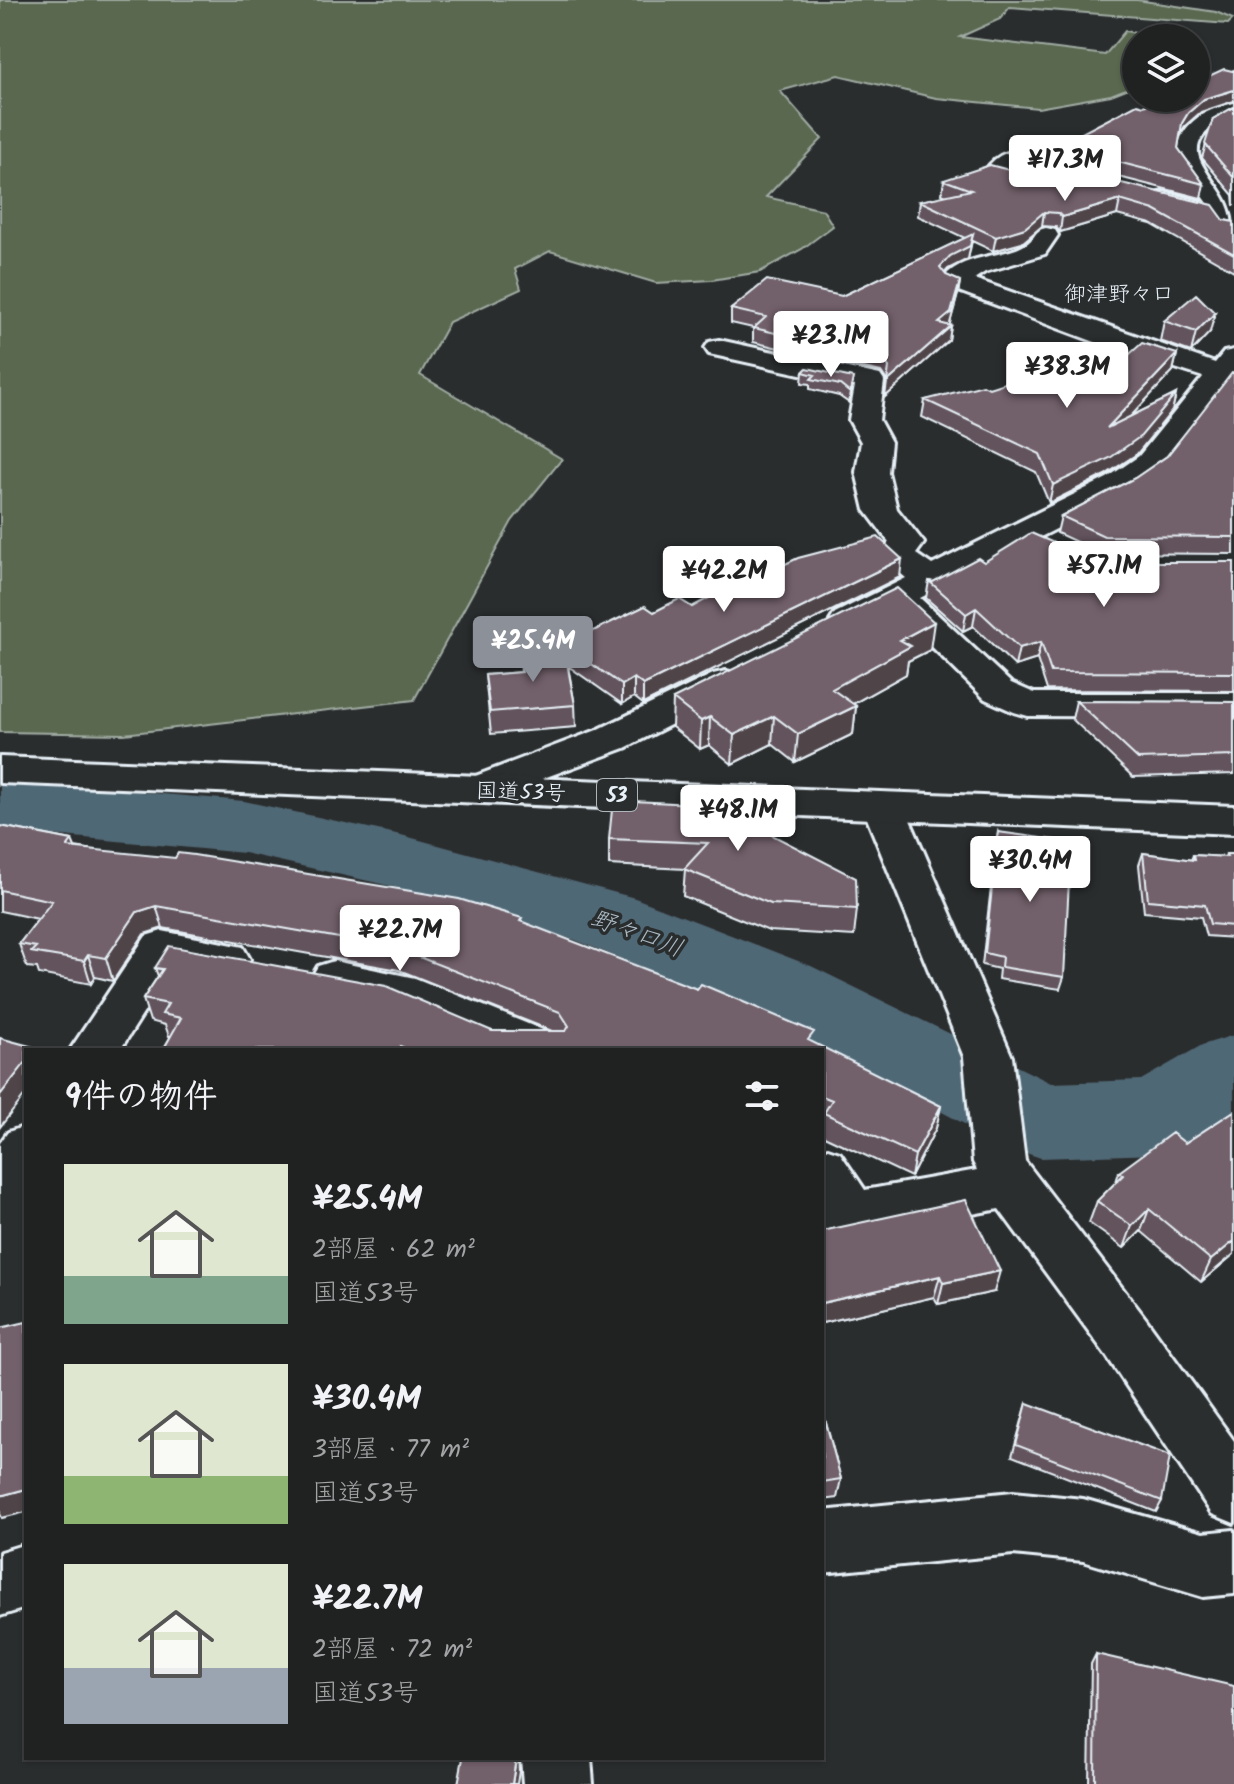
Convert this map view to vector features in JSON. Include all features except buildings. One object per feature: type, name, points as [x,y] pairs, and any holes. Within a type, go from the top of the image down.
[{"type":"main road","points":[[1231,220],[1219,197],[1187,154],[1194,128],[1201,122],[1234,109]]},
{"type":"main road","points":[[1007,160],[996,171],[1072,191]]},
{"type":"main road","points":[[1135,191],[1231,220]]},
{"type":"main road","points":[[824,633],[1118,485],[1150,463],[1230,369],[1113,339],[954,281],[976,267],[1036,249],[1046,235]]},
{"type":"main road","points":[[719,348],[870,381],[864,420],[876,442],[872,472],[881,510],[907,543],[896,555],[931,581]]},
{"type":"main road","points":[[1024,533],[1065,553]]},
{"type":"main road","points":[[896,598],[919,613],[998,691],[1028,704],[1234,705]]},
{"type":"main road","points":[[479,789],[611,739],[753,669]]},
{"type":"main road","name":"国道53号","points":[[0,770],[1234,820]]},
{"type":"main road","points":[[883,806],[988,1057],[1005,1174],[1126,1337],[1234,1493]]},
{"type":"main road","points":[[95,1048],[162,947],[398,990],[538,1048]]},
{"type":"main road","points":[[24,1150],[3,1180],[24,1314]]},
{"type":"main road","points":[[824,1174],[838,1217],[1005,1174]]},
{"type":"main road","points":[[824,1542],[1013,1523],[1083,1530],[1203,1565],[1234,1562]]},
{"type":"main road","points":[[0,1584],[24,1577]]},
{"type":"main road","points":[[556,1760],[558,1784]]},
{"type":"green space","points":[[0,0],[1137,0],[1216,12],[1233,19],[1228,24],[1010,7],[1000,19],[960,37],[1105,55],[1122,35],[1122,91],[1038,108],[936,98],[838,75],[780,91],[822,139],[766,197],[823,210],[833,226],[802,249],[760,272],[712,280],[656,283],[550,251],[515,269],[521,289],[449,322],[420,375],[562,459],[512,521],[414,700],[124,734],[0,732]]},
{"type":"waterway","name":"野々口川","points":[[0,805],[244,827],[401,862],[605,919],[780,988],[1041,1121],[1156,1117],[1234,1070]]},
{"type":"district","name":"御津野々口","points":[[1119,293]]}]
